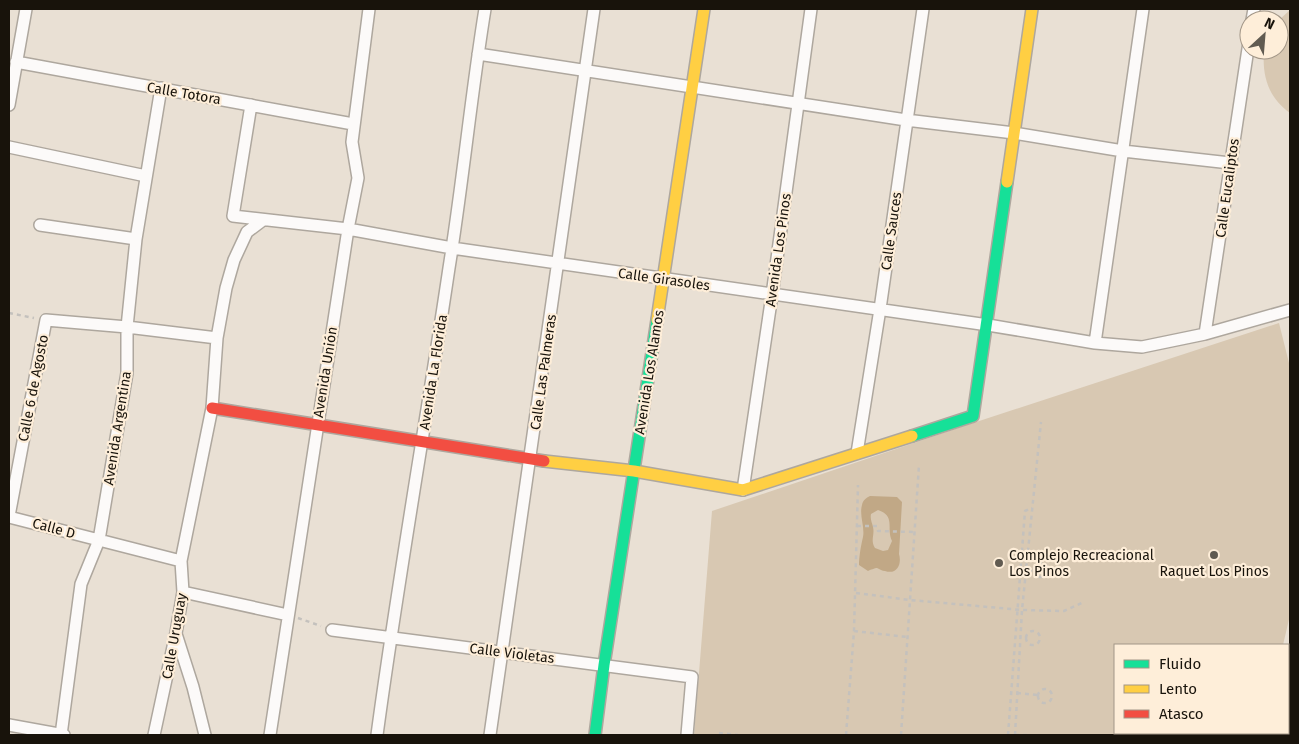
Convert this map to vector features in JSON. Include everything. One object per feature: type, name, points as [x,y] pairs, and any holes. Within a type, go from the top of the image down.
[{"type":"street","points":[[9,105],[26,9]]},
{"type":"street","name":"Avenida Unión","points":[[270,735],[317,424],[358,178],[352,142],[353,124],[369,9]]},
{"type":"street","name":"Avenida La Florida","points":[[377,735],[390,638],[423,442],[452,248],[485,9]]},
{"type":"street","name":"Calle Las Palmeras","points":[[490,735],[587,71],[594,9]]},
{"type":"street","name":"Avenida Los Alamos","points":[[595,735],[704,9]]},
{"type":"street","name":"Avenida Los Pinos","points":[[743,490],[811,9]]},
{"type":"street","name":"Calle Sauces","points":[[857,453],[880,309],[923,9]]},
{"type":"street","points":[[212,408],[530,459],[634,471],[743,490],[973,416],[988,324],[1032,9]]},
{"type":"street","points":[[1095,343],[1144,9]]},
{"type":"street","points":[[478,54],[906,120],[1014,133],[1123,151],[1230,163]]},
{"type":"street","name":"Calle Eucaliptos","points":[[1205,334],[1246,60]]},
{"type":"street","name":"Calle Totora","points":[[16,62],[353,124]]},
{"type":"street","name":"Avenida Argentina","points":[[62,735],[81,584],[99,540],[127,373],[127,327],[136,239],[161,88]]},
{"type":"street","name":"Calle Girasoles","points":[[251,105],[233,216],[348,229],[452,248],[772,295],[988,324],[1095,343],[1142,347],[1205,334],[1290,310]]},
{"type":"street","points":[[9,147],[146,176]]},
{"type":"street","name":"Calle Uruguay","points":[[154,735],[183,592],[181,562],[212,408],[217,338],[226,288],[234,260],[247,232],[263,220]]},
{"type":"street","points":[[40,225],[136,239]]},
{"type":"street","points":[[46,320],[127,327],[217,338]]},
{"type":"street","name":"Calle 6 de Agosto","points":[[9,516],[46,320]]},
{"type":"street","name":"Calle D","points":[[9,516],[99,540]]},
{"type":"street","points":[[99,540],[181,562]]},
{"type":"street","points":[[183,592],[288,615]]},
{"type":"street","name":"Calle Violetas","points":[[332,630],[692,677],[687,735]]},
{"type":"street","points":[[176,633],[194,687],[205,735]]},
{"type":"street","points":[[9,725],[62,735]]},
{"type":"path","points":[[9,313],[46,320]]},
{"type":"path","points":[[1030,735],[1015,735],[1022,610],[1041,422]]},
{"type":"path","points":[[900,735],[919,465]]},
{"type":"path","points":[[846,735],[856,593],[858,486]]},
{"type":"path","points":[[1008,735],[1016,609],[1025,511],[1032,508]]},
{"type":"path","points":[[858,526],[878,526],[878,530],[915,532]]},
{"type":"path","points":[[1020,570],[1034,571],[1038,576],[1043,577],[1047,574],[1048,570],[1047,566],[1041,563],[1037,564],[1034,571]]},
{"type":"path","points":[[856,593],[1022,610],[1064,611],[1084,602]]},
{"type":"path","points":[[288,615],[332,630]]},
{"type":"path","points":[[854,631],[907,637]]},
{"type":"path","points":[[1030,631],[1034,631],[1040,637],[1037,644],[1032,645],[1028,643],[1026,637],[1030,631]]},
{"type":"path","points":[[1020,636],[1026,637]]},
{"type":"path","points":[[1045,689],[1051,691],[1052,696],[1051,700],[1045,703],[1039,699],[1038,695],[1040,691],[1045,689]]},
{"type":"path","points":[[1017,693],[1038,695]]},
{"type":"path","points":[[719,733],[738,735]]},
{"type":"shaded area","points":[[1289,11],[1290,113],[1276,100],[1268,85],[1264,69],[1264,60],[1289,60]]},
{"type":"shaded area","name":"Complejo Recreacional Los Pinos","points":[[1279,323],[1290,367],[1290,615],[1283,644],[1114,644],[1114,734],[1260,735],[694,735],[712,511]]},
{"type":"shaded area","points":[[870,496],[897,497],[902,502],[900,561],[898,568],[893,571],[889,572],[877,568],[868,571],[859,565],[863,533],[861,509],[865,499]],"holes":[[[878,510],[889,519],[892,541],[888,550],[883,551],[875,548],[874,545],[871,514]]]},
{"type":"traffic: fast","points":[[912,436],[973,416],[1007,182]]},
{"type":"traffic: fast","points":[[595,735],[657,320]]},
{"type":"traffic: fast","points":[[1289,682],[1290,678]]},
{"type":"traffic: slow","points":[[657,320],[704,9]]},
{"type":"traffic: slow","points":[[1007,182],[1032,9]]},
{"type":"traffic: slow","points":[[544,461],[634,471],[743,490],[912,436]]},
{"type":"traffic: jam","points":[[212,408],[544,461]]},
{"type":"place","name":"Raquet Los Pinos","points":[[1214,555]]},
{"type":"place","name":"Complejo Recreacional Los Pinos","points":[[999,563]]}]
